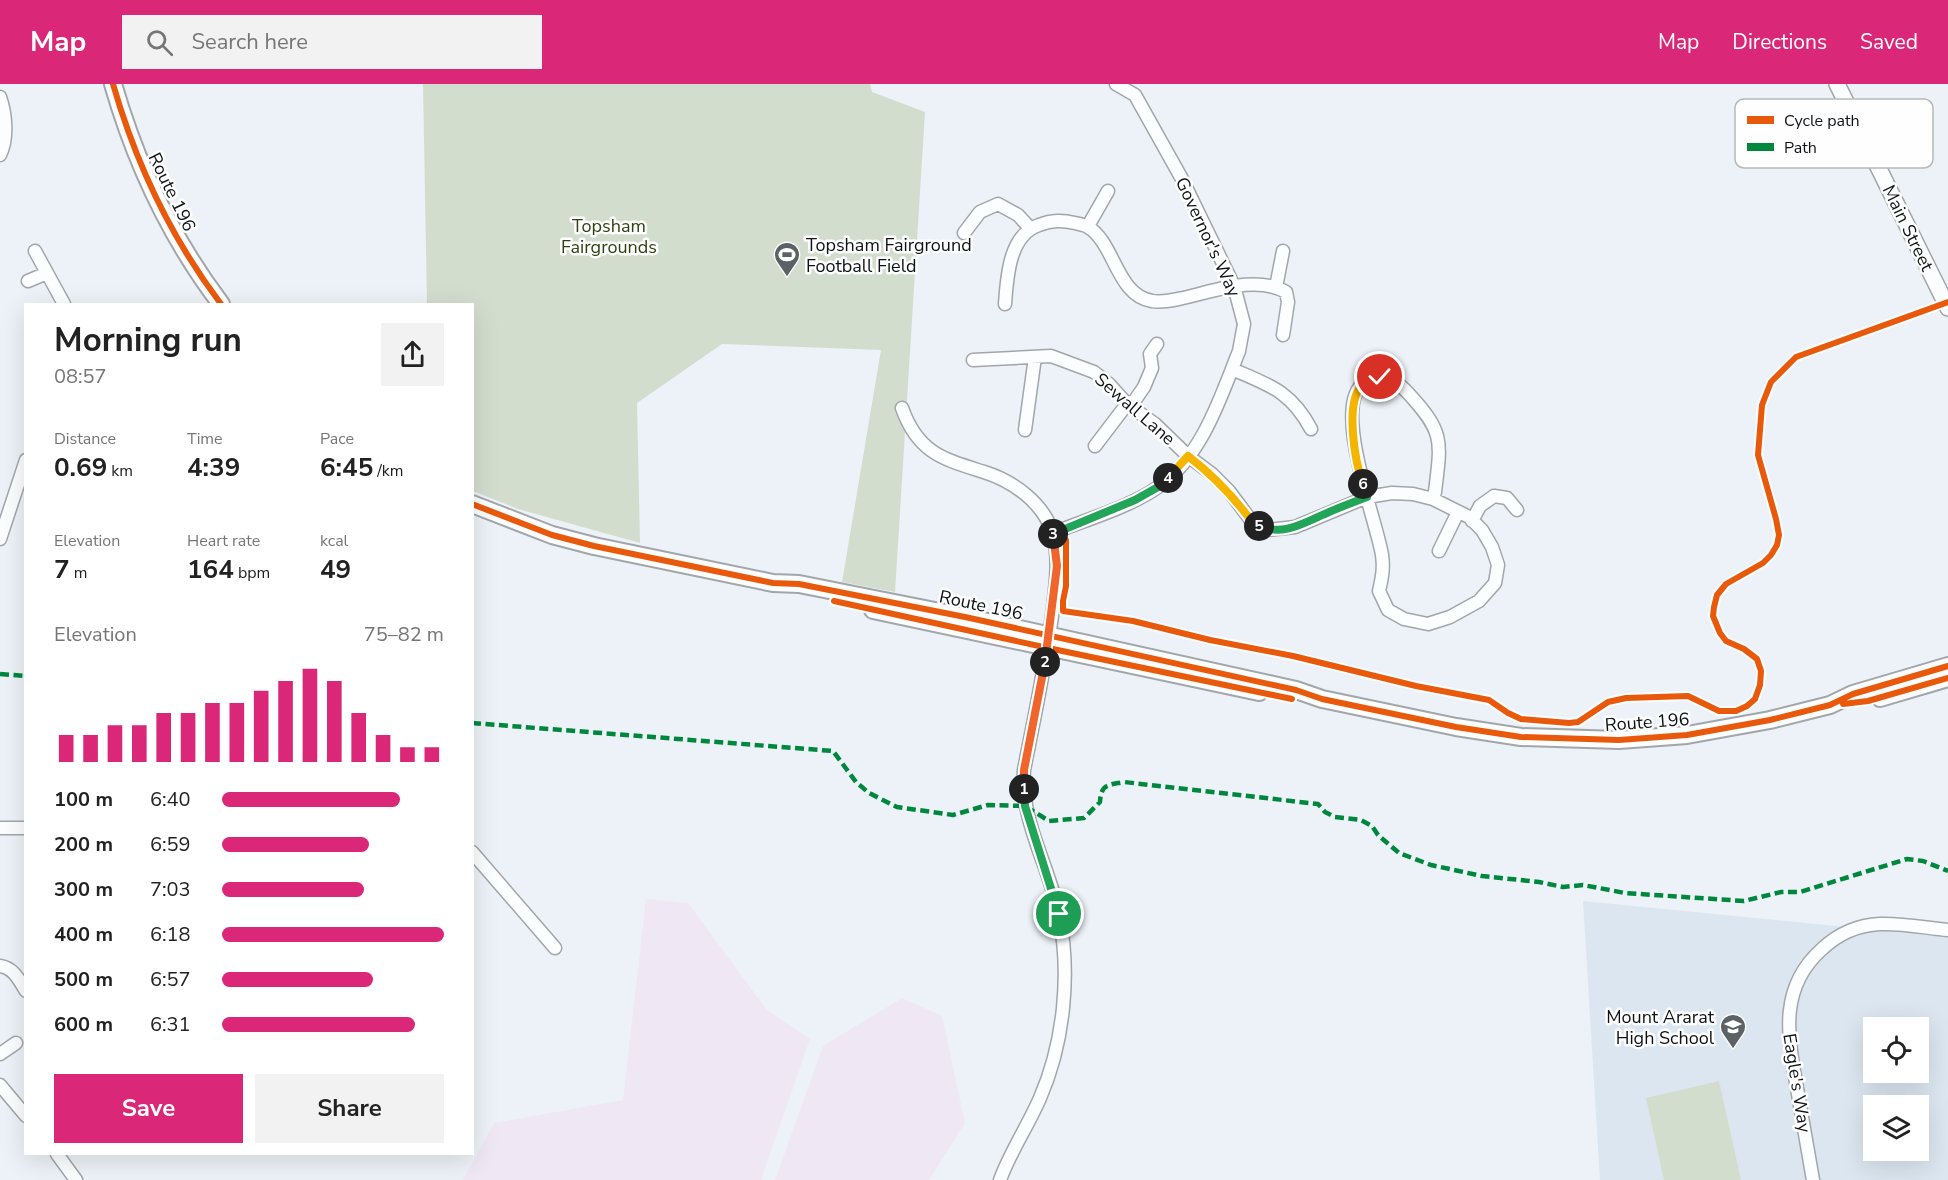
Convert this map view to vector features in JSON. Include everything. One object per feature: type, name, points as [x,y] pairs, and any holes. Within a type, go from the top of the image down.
[{"type":"highway","name":"Route 196","points":[[113,84],[132,144],[162,211],[190,261],[220,303]]},
{"type":"highway","name":"Route 196","points":[[474,505],[552,535],[772,583],[799,593],[1048,642],[1295,699],[1322,699],[1521,737],[1587,741],[1647,739],[1696,734],[1770,720],[1830,705],[1857,703],[1944,681]]},
{"type":"highway","name":"Route 196","points":[[1830,705],[1854,694],[1948,666]]},
{"type":"main road","name":"Main Street","points":[[1837,84],[1844,99]]},
{"type":"main road","name":"Main Street","points":[[1879,168],[1948,308]]},
{"type":"street","name":"Governor's Way","points":[[1053,533],[1135,500],[1158,487],[1188,456],[1211,420],[1239,351],[1244,324],[1234,286],[1182,179],[1135,95],[1116,84]]},
{"type":"street","points":[[0,97],[5,144],[0,155]]},
{"type":"street","points":[[1088,226],[1108,191]]},
{"type":"street","points":[[964,233],[980,212],[998,204],[1018,215],[1030,228]]},
{"type":"street","points":[[1005,304],[1007,269],[1016,248],[1030,228],[1061,220],[1088,226],[1132,290],[1141,298],[1153,302],[1168,301],[1234,286],[1276,287],[1286,292],[1288,302],[1283,335]]},
{"type":"street","points":[[35,251],[63,303]]},
{"type":"street","points":[[1276,287],[1283,251]]},
{"type":"street","points":[[28,281],[47,273]]},
{"type":"street","points":[[1095,446],[1127,404],[1135,400],[1144,387],[1152,368],[1150,354],[1157,344]]},
{"type":"street","name":"Sewall Lane","points":[[973,360],[1052,356],[1094,372],[1109,384],[1127,404],[1155,424],[1223,486],[1253,523],[1267,530],[1295,527],[1367,497]]},
{"type":"street","points":[[1025,430],[1035,357]]},
{"type":"street","points":[[1232,369],[1273,386],[1301,409],[1311,429]]},
{"type":"street","points":[[1367,497],[1392,493],[1413,494],[1433,499],[1473,521],[1482,530],[1492,547],[1498,565],[1495,583],[1479,601],[1450,617],[1428,624],[1404,619],[1388,610],[1379,591],[1383,574],[1382,554],[1356,457],[1353,413],[1355,396],[1363,383],[1380,377],[1398,382],[1433,423],[1440,444],[1436,492],[1433,499]]},
{"type":"street","points":[[902,408],[908,423],[921,442],[949,461],[1011,483],[1033,501],[1053,533],[1057,566],[1048,642],[1023,785],[1025,806],[1059,914],[1063,963],[1062,1014],[1053,1062],[1041,1097],[1000,1180]]},
{"type":"street","points":[[0,539],[24,466]]},
{"type":"street","points":[[1473,521],[1480,506],[1494,496],[1507,498],[1517,510]]},
{"type":"street","points":[[1439,551],[1458,512]]},
{"type":"street","points":[[0,828],[24,828]]},
{"type":"street","points":[[474,854],[555,948]]},
{"type":"street","name":"Eagle's Way","points":[[1813,1180],[1789,1034],[1790,1006],[1805,966],[1832,940],[1853,929],[1892,924],[1948,930]]},
{"type":"street","points":[[0,966],[8,968],[16,975],[24,988]]},
{"type":"street","points":[[0,1054],[16,1043]]},
{"type":"street","points":[[0,1085],[24,1114]]},
{"type":"street","points":[[58,1155],[76,1180]]},
{"type":"shaded area","points":[[646,899],[688,903],[767,1010],[810,1039],[761,1180],[463,1180],[494,1123],[623,1100]]},
{"type":"shaded area","name":"Mount Ararat High School","points":[[1583,901],[1948,937],[1948,1180],[1600,1180]]},
{"type":"shaded area","points":[[902,998],[942,1016],[965,1123],[929,1180],[775,1180],[823,1046]]},
{"type":"green space","name":"Topsham Fairgrounds","points":[[423,84],[870,84],[872,92],[925,112],[895,592],[842,582],[881,350],[722,344],[637,403],[640,543],[518,509],[474,491],[474,303],[427,303]]},
{"type":"green space","points":[[1719,1081],[1741,1180],[1664,1180],[1646,1098]]},
{"type":"marked path","points":[[0,674],[24,676]]},
{"type":"marked path","points":[[474,723],[833,751],[856,782],[869,793],[897,807],[953,815],[988,805],[1025,806],[1049,821],[1084,818],[1100,802],[1104,788],[1124,782],[1318,804],[1325,812],[1335,817],[1361,820],[1372,826],[1378,835],[1399,853],[1431,865],[1482,876],[1563,887],[1583,885],[1625,893],[1744,901],[1781,892],[1800,892],[1907,859],[1923,861],[1948,871]]},
{"type":"cycle path","points":[[113,84],[133,143],[157,199],[186,253],[220,303]]},
{"type":"cycle path","points":[[1048,648],[1057,566],[1054,543],[1066,540],[1066,586],[1063,611],[1133,621],[1416,686],[1489,700],[1521,719],[1578,722],[1608,702],[1626,698],[1688,696],[1719,711],[1736,711],[1755,699],[1760,685],[1761,671],[1757,659],[1744,649],[1726,641],[1713,616],[1717,595],[1726,584],[1763,563],[1777,545],[1779,535],[1776,519],[1758,455],[1762,405],[1771,382],[1796,357],[1948,302]]},
{"type":"cycle path","points":[[474,505],[552,535],[594,546],[773,583],[799,584],[965,617],[1296,690],[1322,699],[1456,727],[1521,737],[1619,740],[1687,735],[1770,720],[1830,705],[1853,694],[1948,666]]},
{"type":"cycle path","points":[[834,601],[1292,699]]},
{"type":"cycle path","points":[[1843,704],[1868,701],[1948,678]]},
{"type":"place","name":"Topsham Fairground Football Field","points":[[787,278]]},
{"type":"place","name":"Mount Ararat High School","points":[[1733,1050]]},
{"type":"route","points":[[1059,914],[1025,806],[1023,785],[1048,648],[1054,600],[1057,566],[1053,533],[1135,500],[1158,487],[1188,456],[1212,474],[1229,491],[1253,523],[1267,530],[1295,527],[1367,497],[1356,457],[1353,413],[1355,396],[1363,383],[1380,377]]}]
